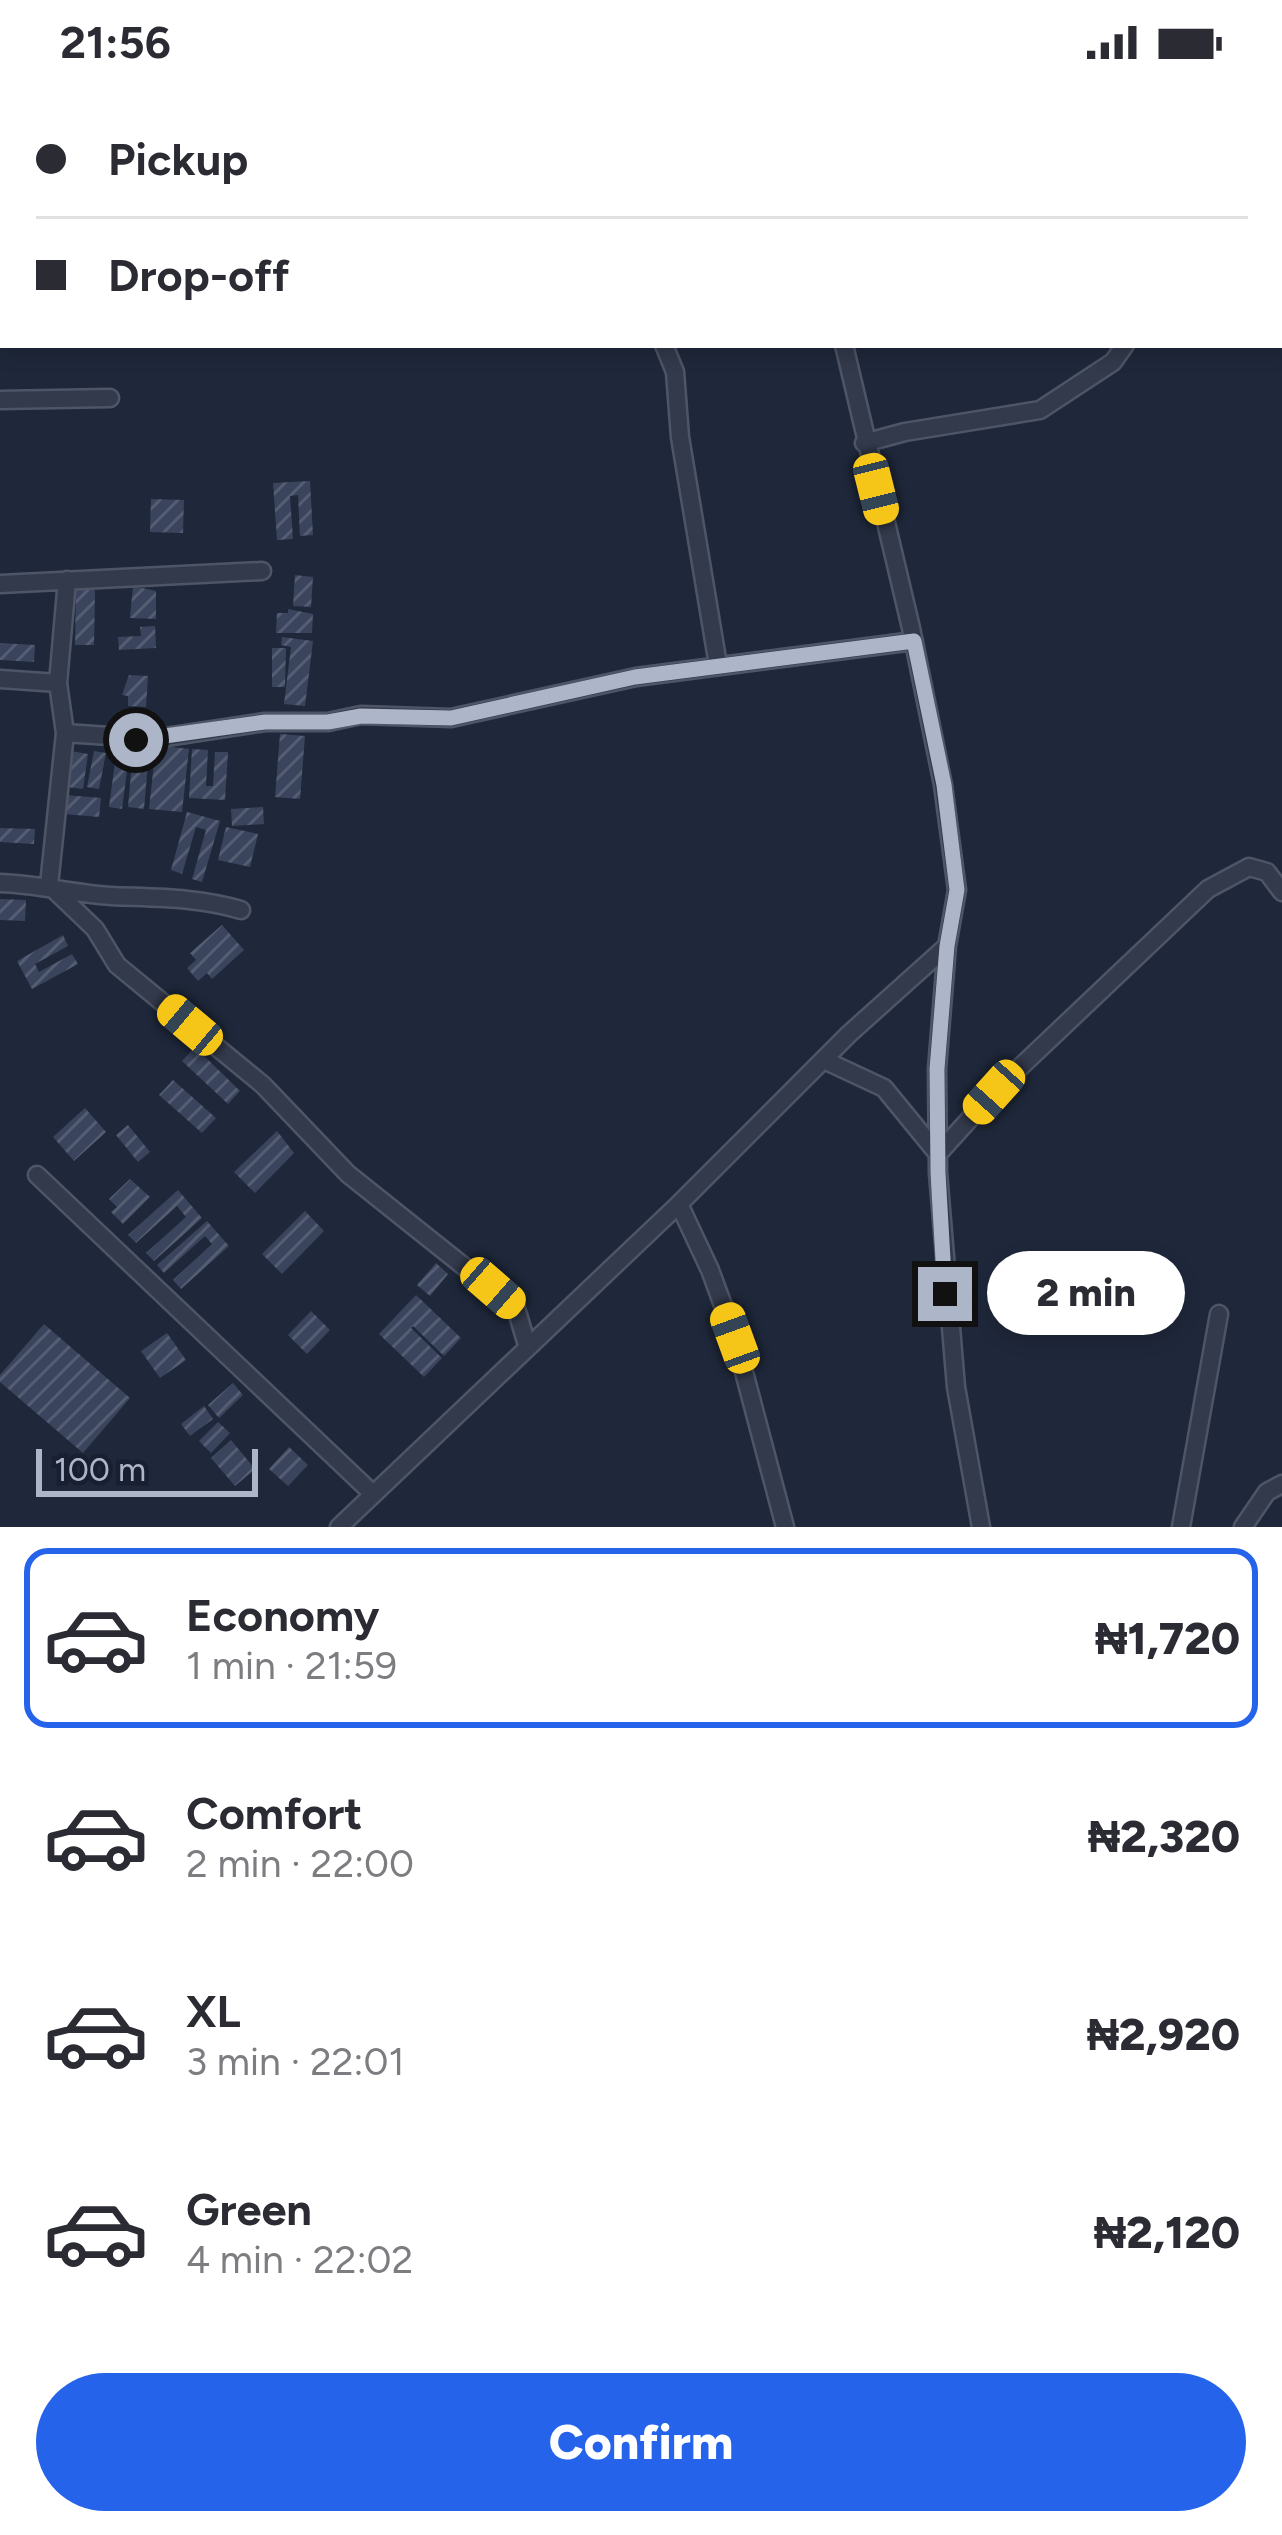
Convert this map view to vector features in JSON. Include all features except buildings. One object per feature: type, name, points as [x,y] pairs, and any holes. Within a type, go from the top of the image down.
[{"type":"street","points":[[665,348],[675,372],[680,437],[718,665]]},
{"type":"street","points":[[845,348],[944,785],[957,890],[947,946],[937,1069],[938,1154],[945,1294],[981,1527]]},
{"type":"street","points":[[864,443],[1040,410],[1113,362],[1123,348]]},
{"type":"street","points":[[0,400],[110,398]]},
{"type":"street","points":[[0,584],[262,571]]},
{"type":"street","points":[[49,885],[64,733],[58,683],[67,580]]},
{"type":"street","points":[[64,733],[153,739],[278,721],[328,722],[373,715],[451,718],[568,690],[718,665],[914,641]]},
{"type":"street","points":[[0,679],[58,683]]},
{"type":"street","points":[[938,1154],[994,1092],[1208,889],[1250,867],[1267,872],[1282,892]]},
{"type":"street","points":[[0,883],[49,885],[108,896],[169,896],[241,910]]},
{"type":"street","points":[[49,885],[95,929],[117,965],[263,1085],[348,1174],[515,1308],[527,1345]]},
{"type":"street","points":[[339,1527],[947,946]]},
{"type":"street","points":[[824,1060],[884,1088],[938,1154]]},
{"type":"street","points":[[37,1175],[372,1493]]},
{"type":"street","points":[[679,1204],[735,1338],[785,1527]]},
{"type":"street","points":[[1181,1527],[1219,1314]]},
{"type":"street","points":[[1243,1527],[1267,1492],[1282,1484]]},
{"type":"route","points":[[136,740],[278,721],[313,723],[373,715],[451,718],[635,677],[914,641],[944,785],[957,890],[947,946],[937,1069],[945,1294]]}]
